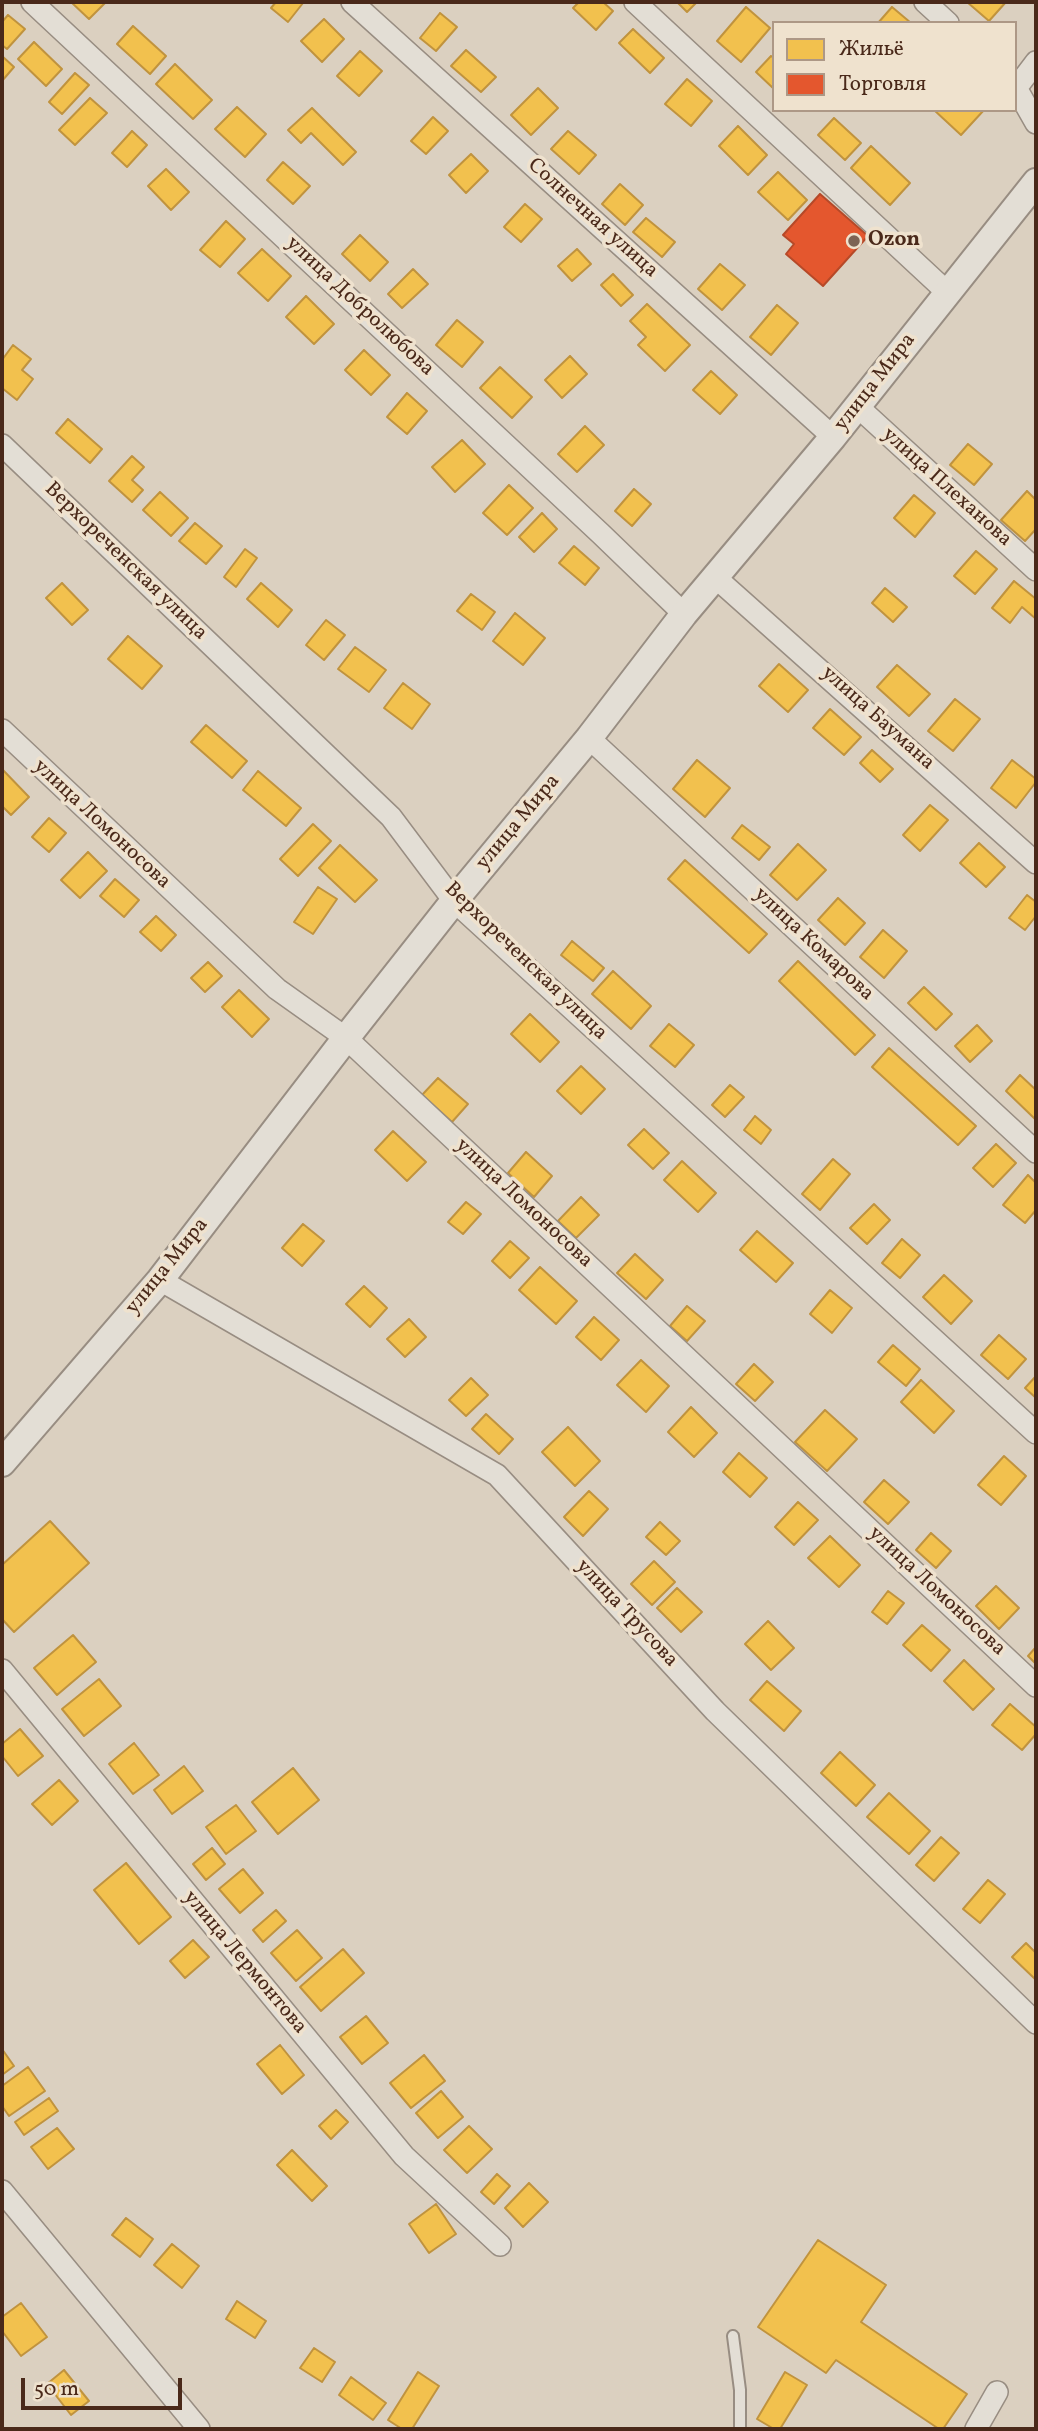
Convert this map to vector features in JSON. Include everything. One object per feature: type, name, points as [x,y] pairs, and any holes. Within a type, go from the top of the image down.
[{"type":"street","name":"улица Добролюбова","points":[[32,2],[684,614]]},
{"type":"street","name":"Солнечная улица","points":[[352,2],[833,437]]},
{"type":"street","points":[[635,2],[948,293]]},
{"type":"street","points":[[925,2],[945,21]]},
{"type":"street","points":[[1017,85],[1036,62]]},
{"type":"street","points":[[1017,88],[1036,123]]},
{"type":"street","name":"улица Мира","points":[[2,1463],[160,1280],[454,901],[589,738],[684,614],[833,437],[1036,182]]},
{"type":"street","name":"улица Плеханова","points":[[857,407],[1036,570]]},
{"type":"street","name":"Верхореченская улица","points":[[2,444],[391,817],[454,901],[1036,1433]]},
{"type":"street","name":"улица Баумана","points":[[715,578],[1036,863]]},
{"type":"street","name":"улица Ломоносова","points":[[2,730],[277,989],[346,1038],[1036,1686]]},
{"type":"street","name":"улица Комарова","points":[[589,738],[1036,1152]]},
{"type":"street","name":"улица Трусова","points":[[160,1280],[497,1475],[715,1711],[1036,2023]]},
{"type":"street","name":"улица Лермонтова","points":[[2,1670],[404,2156],[500,2245]]},
{"type":"street","points":[[2,2191],[199,2429]]},
{"type":"street","points":[[976,2429],[997,2392]]},
{"type":"lane","points":[[733,2336],[740,2390],[740,2429]]},
{"type":"building: Жильё","points":[[71,2],[106,2],[89,19]]},
{"type":"building: Жильё","points":[[276,2],[303,3],[288,22],[271,8]]},
{"type":"building: Жильё","points":[[579,2],[603,2],[613,11],[596,30],[573,8]]},
{"type":"building: Жильё","points":[[677,2],[697,2],[687,12]]},
{"type":"building: Жильё","points":[[967,2],[1006,2],[989,21]]},
{"type":"building: Жильё","points":[[746,7],[770,28],[741,62],[717,41]]},
{"type":"building: Жильё","points":[[892,7],[909,21],[880,21]]},
{"type":"building: Жильё","points":[[440,13],[457,27],[436,51],[420,38]]},
{"type":"building: Жильё","points":[[8,15],[25,29],[7,49],[2,45],[2,22]]},
{"type":"building: Жильё","points":[[324,19],[344,39],[322,62],[301,41]]},
{"type":"building: Жильё","points":[[133,26],[166,56],[150,74],[117,44]]},
{"type":"building: Жильё","points":[[633,29],[664,58],[650,73],[619,43]]},
{"type":"building: Жильё","points":[[34,42],[62,69],[46,86],[18,59]]},
{"type":"building: Жильё","points":[[466,50],[496,77],[481,92],[451,66]]},
{"type":"building: Жильё","points":[[360,51],[382,71],[359,96],[337,76]]},
{"type":"building: Жильё","points":[[2,56],[14,67],[2,81]]},
{"type":"building: Жильё","points":[[771,56],[772,57],[772,87],[756,72]]},
{"type":"building: Жильё","points":[[175,64],[212,100],[193,119],[156,84]]},
{"type":"building: Жильё","points":[[75,73],[89,85],[62,114],[49,102]]},
{"type":"building: Жильё","points":[[687,79],[712,101],[691,126],[665,104]]},
{"type":"building: Жильё","points":[[538,88],[558,108],[531,135],[511,115]]},
{"type":"building: Жильё","points":[[90,98],[107,113],[75,145],[59,130]]},
{"type":"building: Жильё","points":[[237,107],[266,134],[245,157],[215,129]]},
{"type":"building: Жильё","points":[[312,108],[356,152],[343,165],[311,133],[301,143],[288,130]]},
{"type":"building: Жильё","points":[[936,112],[982,112],[961,135]]},
{"type":"building: Жильё","points":[[433,117],[448,131],[426,154],[411,141]]},
{"type":"building: Жильё","points":[[834,118],[861,143],[845,160],[818,135]]},
{"type":"building: Жильё","points":[[738,126],[767,155],[748,175],[719,146]]},
{"type":"building: Жильё","points":[[132,131],[147,145],[127,167],[112,153]]},
{"type":"building: Жильё","points":[[568,131],[596,155],[579,174],[551,149]]},
{"type":"building: Жильё","points":[[871,146],[910,183],[890,205],[851,168]]},
{"type":"building: Жильё","points":[[471,154],[488,171],[466,193],[449,175]]},
{"type":"building: Жильё","points":[[283,162],[310,186],[293,204],[267,180]]},
{"type":"building: Жильё","points":[[166,169],[189,192],[171,210],[148,186]]},
{"type":"building: Жильё","points":[[778,172],[807,200],[788,220],[758,192]]},
{"type":"building: Жильё","points":[[620,184],[643,205],[625,225],[602,204]]},
{"type":"building: Жильё","points":[[525,204],[542,219],[521,242],[504,227]]},
{"type":"building: Жильё","points":[[646,218],[675,242],[662,257],[633,232]]},
{"type":"building: Жильё","points":[[226,221],[245,239],[220,267],[200,250]]},
{"type":"building: Жильё","points":[[360,235],[388,262],[370,281],[342,254]]},
{"type":"building: Жильё","points":[[262,249],[291,276],[268,301],[238,273]]},
{"type":"building: Жильё","points":[[577,249],[591,264],[572,281],[558,266]]},
{"type":"building: Жильё","points":[[720,264],[745,285],[722,310],[698,289]]},
{"type":"building: Жильё","points":[[413,269],[428,284],[402,308],[388,294]]},
{"type":"building: Жильё","points":[[613,274],[633,295],[621,306],[601,285]]},
{"type":"building: Жильё","points":[[306,296],[334,324],[314,344],[286,317]]},
{"type":"building: Жильё","points":[[647,304],[690,345],[665,371],[638,345],[646,337],[630,321]]},
{"type":"building: Жильё","points":[[777,305],[798,323],[771,355],[750,337]]},
{"type":"building: Жильё","points":[[457,320],[483,342],[462,367],[436,345]]},
{"type":"building: Жильё","points":[[13,345],[31,359],[22,370],[33,379],[17,400],[2,388],[2,360]]},
{"type":"building: Жильё","points":[[364,350],[390,375],[371,395],[345,370]]},
{"type":"building: Жильё","points":[[570,356],[587,374],[562,398],[545,380]]},
{"type":"building: Жильё","points":[[500,367],[532,397],[512,418],[480,388]]},
{"type":"building: Жильё","points":[[711,371],[737,395],[720,414],[693,390]]},
{"type":"building: Жильё","points":[[407,393],[427,411],[407,434],[387,417]]},
{"type":"building: Жильё","points":[[68,419],[102,449],[90,463],[56,433]]},
{"type":"building: Жильё","points":[[585,426],[604,445],[577,472],[558,454]]},
{"type":"building: Жильё","points":[[462,440],[485,464],[455,492],[432,467]]},
{"type":"building: Жильё","points":[[968,444],[992,464],[974,485],[950,465]]},
{"type":"building: Жильё","points":[[132,456],[144,467],[132,480],[143,490],[132,502],[109,481]]},
{"type":"building: Жильё","points":[[509,485],[533,508],[507,535],[483,513]]},
{"type":"building: Жильё","points":[[634,489],[651,504],[632,526],[615,511]]},
{"type":"building: Жильё","points":[[1027,491],[1036,500],[1036,529],[1025,541],[1001,520]]},
{"type":"building: Жильё","points":[[160,492],[188,518],[171,536],[143,510]]},
{"type":"building: Жильё","points":[[914,495],[935,513],[915,537],[894,518]]},
{"type":"building: Жильё","points":[[542,513],[557,529],[534,552],[519,537]]},
{"type":"building: Жильё","points":[[195,523],[222,546],[206,564],[179,541]]},
{"type":"building: Жильё","points":[[574,546],[599,568],[585,585],[559,563]]},
{"type":"building: Жильё","points":[[245,549],[257,558],[236,587],[224,577]]},
{"type":"building: Жильё","points":[[976,551],[997,569],[975,594],[954,576]]},
{"type":"building: Жильё","points":[[1014,581],[1036,599],[1036,619],[1022,607],[1010,623],[992,608]]},
{"type":"building: Жильё","points":[[62,583],[88,610],[72,625],[46,598]]},
{"type":"building: Жильё","points":[[261,583],[292,610],[278,627],[247,599]]},
{"type":"building: Жильё","points":[[885,588],[907,607],[893,622],[872,603]]},
{"type":"building: Жильё","points":[[471,594],[495,612],[482,630],[457,611]]},
{"type":"building: Жильё","points":[[515,613],[545,638],[523,665],[493,641]]},
{"type":"building: Жильё","points":[[326,620],[345,635],[324,660],[306,645]]},
{"type":"building: Жильё","points":[[128,636],[162,666],[142,689],[108,659]]},
{"type":"building: Жильё","points":[[355,647],[386,670],[369,692],[338,669]]},
{"type":"building: Жильё","points":[[779,664],[808,690],[788,712],[759,686]]},
{"type":"building: Жильё","points":[[897,665],[930,694],[909,716],[877,687]]},
{"type":"building: Жильё","points":[[403,683],[430,704],[412,729],[384,708]]},
{"type":"building: Жильё","points":[[955,699],[980,719],[953,751],[928,731]]},
{"type":"building: Жильё","points":[[830,709],[861,737],[844,755],[813,728]]},
{"type":"building: Жильё","points":[[206,725],[247,761],[232,778],[191,742]]},
{"type":"building: Жильё","points":[[872,750],[893,769],[880,782],[860,763]]},
{"type":"building: Жильё","points":[[697,760],[730,788],[705,817],[673,789]]},
{"type":"building: Жильё","points":[[1012,760],[1036,779],[1016,808],[991,788]]},
{"type":"building: Жильё","points":[[2,769],[29,797],[11,815],[2,806]]},
{"type":"building: Жильё","points":[[258,771],[301,808],[286,826],[243,790]]},
{"type":"building: Жильё","points":[[930,805],[948,820],[920,851],[903,835]]},
{"type":"building: Жильё","points":[[49,818],[66,833],[49,852],[32,837]]},
{"type":"building: Жильё","points":[[313,824],[331,841],[298,876],[280,859]]},
{"type":"building: Жильё","points":[[742,825],[770,847],[759,860],[732,838]]},
{"type":"building: Жильё","points":[[979,843],[1005,867],[986,887],[960,863]]},
{"type":"building: Жильё","points":[[798,844],[826,870],[797,900],[770,875]]},
{"type":"building: Жильё","points":[[340,845],[377,880],[355,902],[319,868]]},
{"type":"building: Жильё","points":[[88,852],[107,871],[80,898],[61,880]]},
{"type":"building: Жильё","points":[[685,860],[767,934],[749,953],[668,879]]},
{"type":"building: Жильё","points":[[115,879],[139,900],[124,917],[100,896]]},
{"type":"building: Жильё","points":[[318,887],[337,899],[313,934],[294,922]]},
{"type":"building: Жильё","points":[[1027,895],[1036,902],[1036,916],[1025,930],[1009,918]]},
{"type":"building: Жильё","points":[[838,898],[865,923],[845,945],[818,920]]},
{"type":"building: Жильё","points":[[156,916],[176,935],[161,951],[140,932]]},
{"type":"building: Жильё","points":[[883,930],[907,951],[884,978],[860,957]]},
{"type":"building: Жильё","points":[[572,941],[604,968],[593,981],[561,955]]},
{"type":"building: Жильё","points":[[798,961],[875,1035],[855,1055],[779,981]]},
{"type":"building: Жильё","points":[[208,962],[222,976],[205,992],[191,978]]},
{"type":"building: Жильё","points":[[613,971],[651,1006],[631,1029],[592,994]]},
{"type":"building: Жильё","points":[[924,987],[952,1014],[936,1030],[908,1003]]},
{"type":"building: Жильё","points":[[239,990],[269,1019],[252,1037],[222,1007]]},
{"type":"building: Жильё","points":[[530,1014],[559,1042],[540,1062],[511,1034]]},
{"type":"building: Жильё","points":[[669,1024],[694,1045],[675,1067],[650,1046]]},
{"type":"building: Жильё","points":[[977,1025],[992,1041],[970,1062],[955,1046]]},
{"type":"building: Жильё","points":[[889,1048],[976,1126],[958,1145],[872,1067]]},
{"type":"building: Жильё","points":[[581,1066],[605,1089],[581,1114],[557,1091]]},
{"type":"building: Жильё","points":[[1020,1075],[1036,1090],[1036,1120],[1006,1091]]},
{"type":"building: Жильё","points":[[438,1078],[468,1104],[452,1122],[422,1095]]},
{"type":"building: Жильё","points":[[730,1085],[744,1097],[725,1117],[712,1105]]},
{"type":"building: Жильё","points":[[755,1116],[771,1130],[761,1144],[744,1130]]},
{"type":"building: Жильё","points":[[644,1129],[669,1153],[653,1169],[628,1145]]},
{"type":"building: Жильё","points":[[393,1131],[426,1162],[407,1181],[375,1150]]},
{"type":"building: Жильё","points":[[996,1144],[1016,1163],[993,1187],[973,1168]]},
{"type":"building: Жильё","points":[[526,1152],[552,1176],[534,1197],[508,1173]]},
{"type":"building: Жильё","points":[[833,1159],[850,1174],[820,1210],[802,1194]]},
{"type":"building: Жильё","points":[[682,1161],[716,1193],[698,1212],[664,1180]]},
{"type":"building: Жильё","points":[[1028,1175],[1036,1183],[1036,1210],[1025,1223],[1003,1205]]},
{"type":"building: Жильё","points":[[581,1197],[599,1215],[576,1238],[558,1221]]},
{"type":"building: Жильё","points":[[466,1202],[481,1214],[463,1234],[448,1222]]},
{"type":"building: Жильё","points":[[874,1204],[890,1220],[867,1244],[850,1228]]},
{"type":"building: Жильё","points":[[303,1224],[324,1241],[302,1266],[282,1248]]},
{"type":"building: Жильё","points":[[757,1231],[793,1263],[776,1282],[740,1250]]},
{"type":"building: Жильё","points":[[902,1239],[920,1255],[900,1278],[882,1263]]},
{"type":"building: Жильё","points":[[510,1241],[529,1258],[510,1278],[492,1261]]},
{"type":"building: Жильё","points":[[635,1254],[663,1280],[646,1299],[617,1273]]},
{"type":"building: Жильё","points":[[540,1267],[577,1301],[556,1324],[519,1290]]},
{"type":"building: Жильё","points":[[944,1275],[972,1301],[951,1324],[923,1297]]},
{"type":"building: Жильё","points":[[364,1286],[387,1308],[370,1327],[346,1304]]},
{"type":"building: Жильё","points":[[830,1290],[852,1308],[832,1333],[810,1314]]},
{"type":"building: Жильё","points":[[687,1306],[705,1321],[687,1341],[670,1326]]},
{"type":"building: Жильё","points":[[594,1317],[619,1340],[601,1360],[576,1337]]},
{"type":"building: Жильё","points":[[409,1319],[426,1337],[405,1357],[387,1339]]},
{"type":"building: Жильё","points":[[999,1335],[1026,1359],[1008,1379],[981,1355]]},
{"type":"building: Жильё","points":[[893,1345],[920,1369],[906,1386],[878,1362]]},
{"type":"building: Жильё","points":[[641,1360],[669,1386],[646,1412],[617,1385]]},
{"type":"building: Жильё","points":[[754,1364],[773,1382],[755,1401],[736,1384]]},
{"type":"building: Жильё","points":[[1036,1376],[1036,1398],[1025,1388]]},
{"type":"building: Жильё","points":[[471,1378],[488,1395],[466,1416],[449,1400]]},
{"type":"building: Жильё","points":[[921,1380],[954,1411],[934,1433],[901,1402]]},
{"type":"building: Жильё","points":[[691,1407],[717,1433],[694,1457],[668,1432]]},
{"type":"building: Жильё","points":[[825,1410],[857,1439],[827,1471],[795,1442]]},
{"type":"building: Жильё","points":[[486,1414],[513,1439],[499,1454],[472,1429]]},
{"type":"building: Жильё","points":[[568,1427],[600,1461],[575,1486],[542,1452]]},
{"type":"building: Жильё","points":[[739,1453],[767,1478],[750,1497],[723,1472]]},
{"type":"building: Жильё","points":[[1004,1456],[1026,1476],[1001,1505],[978,1485]]},
{"type":"building: Жильё","points":[[884,1480],[909,1502],[888,1524],[864,1502]]},
{"type":"building: Жильё","points":[[589,1491],[608,1509],[583,1536],[564,1517]]},
{"type":"building: Жильё","points":[[798,1502],[818,1520],[794,1545],[775,1527]]},
{"type":"building: Жильё","points":[[50,1521],[89,1563],[14,1632],[2,1619],[2,1565]]},
{"type":"building: Жильё","points":[[660,1522],[680,1541],[666,1555],[646,1537]]},
{"type":"building: Жильё","points":[[931,1533],[951,1551],[936,1568],[916,1550]]},
{"type":"building: Жильё","points":[[830,1536],[860,1565],[839,1587],[808,1558]]},
{"type":"building: Жильё","points":[[654,1561],[675,1582],[652,1605],[631,1584]]},
{"type":"building: Жильё","points":[[996,1586],[1019,1608],[999,1629],[976,1606]]},
{"type":"building: Жильё","points":[[677,1588],[702,1612],[681,1632],[657,1608]]},
{"type":"building: Жильё","points":[[888,1591],[904,1603],[887,1624],[872,1612]]},
{"type":"building: Жильё","points":[[768,1621],[794,1648],[771,1670],[745,1644]]},
{"type":"building: Жильё","points":[[922,1625],[950,1650],[931,1671],[903,1645]]},
{"type":"building: Жильё","points":[[73,1635],[96,1662],[57,1695],[34,1668]]},
{"type":"building: Жильё","points":[[1036,1647],[1036,1664],[1028,1656]]},
{"type":"building: Жильё","points":[[964,1660],[994,1689],[973,1710],[944,1681]]},
{"type":"building: Жильё","points":[[99,1679],[121,1706],[84,1736],[62,1709]]},
{"type":"building: Жильё","points":[[767,1681],[801,1711],[784,1731],[750,1700]]},
{"type":"building: Жильё","points":[[1010,1704],[1036,1727],[1036,1734],[1022,1750],[992,1725]]},
{"type":"building: Жильё","points":[[20,1729],[43,1756],[18,1776],[2,1756],[2,1744]]},
{"type":"building: Жильё","points":[[134,1743],[159,1775],[133,1794],[109,1764]]},
{"type":"building: Жильё","points":[[840,1752],[875,1785],[856,1806],[821,1773]]},
{"type":"building: Жильё","points":[[184,1766],[203,1791],[172,1814],[154,1790]]},
{"type":"building: Жильё","points":[[293,1768],[319,1800],[278,1834],[252,1802]]},
{"type":"building: Жильё","points":[[59,1780],[78,1801],[52,1825],[32,1804]]},
{"type":"building: Жильё","points":[[889,1793],[930,1831],[909,1854],[867,1817]]},
{"type":"building: Жильё","points":[[236,1805],[256,1831],[226,1854],[206,1827]]},
{"type":"building: Жильё","points":[[941,1837],[959,1853],[934,1881],[916,1865]]},
{"type":"building: Жильё","points":[[212,1848],[225,1864],[206,1880],[193,1864]]},
{"type":"building: Жильё","points":[[126,1863],[171,1917],[139,1944],[94,1890]]},
{"type":"building: Жильё","points":[[243,1869],[263,1893],[240,1913],[219,1889]]},
{"type":"building: Жильё","points":[[988,1880],[1005,1894],[980,1923],[963,1909]]},
{"type":"building: Жильё","points":[[276,1910],[286,1921],[263,1942],[253,1930]]},
{"type":"building: Жильё","points":[[297,1930],[322,1958],[296,1981],[271,1953]]},
{"type":"building: Жильё","points":[[193,1940],[209,1957],[185,1978],[170,1961]]},
{"type":"building: Жильё","points":[[1026,1943],[1036,1953],[1036,1980],[1012,1957]]},
{"type":"building: Жильё","points":[[343,1949],[364,1973],[321,2011],[300,1987]]},
{"type":"building: Жильё","points":[[366,2016],[388,2043],[362,2064],[340,2037]]},
{"type":"building: Жильё","points":[[280,2045],[304,2075],[282,2094],[257,2064]]},
{"type":"building: Жильё","points":[[2,2049],[14,2066],[2,2075]]},
{"type":"building: Жильё","points":[[424,2055],[445,2081],[411,2108],[390,2083]]},
{"type":"building: Жильё","points":[[28,2067],[45,2091],[9,2116],[2,2106],[2,2086]]},
{"type":"building: Жильё","points":[[441,2091],[463,2117],[438,2138],[416,2113]]},
{"type":"building: Жильё","points":[[49,2098],[58,2111],[24,2135],[15,2122]]},
{"type":"building: Жильё","points":[[336,2110],[348,2122],[331,2139],[319,2126]]},
{"type":"building: Жильё","points":[[469,2126],[492,2149],[467,2173],[444,2150]]},
{"type":"building: Жильё","points":[[57,2128],[74,2149],[48,2169],[31,2147]]},
{"type":"building: Жильё","points":[[292,2150],[327,2186],[312,2201],[277,2165]]},
{"type":"building: Жильё","points":[[497,2174],[510,2186],[494,2204],[481,2192]]},
{"type":"building: Жильё","points":[[529,2183],[548,2202],[523,2227],[505,2208]]},
{"type":"building: Жильё","points":[[436,2204],[456,2234],[429,2253],[409,2224]]},
{"type":"building: Жильё","points":[[126,2218],[153,2239],[140,2257],[112,2235]]},
{"type":"building: Жильё","points":[[818,2240],[886,2285],[861,2322],[967,2394],[943,2429],[939,2429],[836,2360],[826,2373],[758,2327]]},
{"type":"building: Жильё","points":[[172,2244],[199,2266],[182,2288],[154,2265]]},
{"type":"building: Жильё","points":[[237,2301],[266,2321],[255,2338],[226,2319]]},
{"type":"building: Жильё","points":[[21,2303],[47,2337],[21,2356],[2,2331],[2,2317]]},
{"type":"building: Жильё","points":[[314,2348],[335,2362],[322,2382],[300,2368]]},
{"type":"building: Жильё","points":[[64,2370],[89,2401],[71,2415],[47,2384]]},
{"type":"building: Жильё","points":[[418,2372],[439,2386],[412,2429],[402,2429],[388,2420]]},
{"type":"building: Жильё","points":[[785,2372],[807,2385],[780,2429],[774,2429],[757,2419]]},
{"type":"building: Жильё","points":[[351,2377],[386,2403],[373,2420],[339,2395]]},
{"type":"building: Торговля","points":[[820,194],[868,236],[823,286],[786,254],[794,244],[783,235]]},
{"type":"place","name":"Ozon","points":[[854,241]]}]
